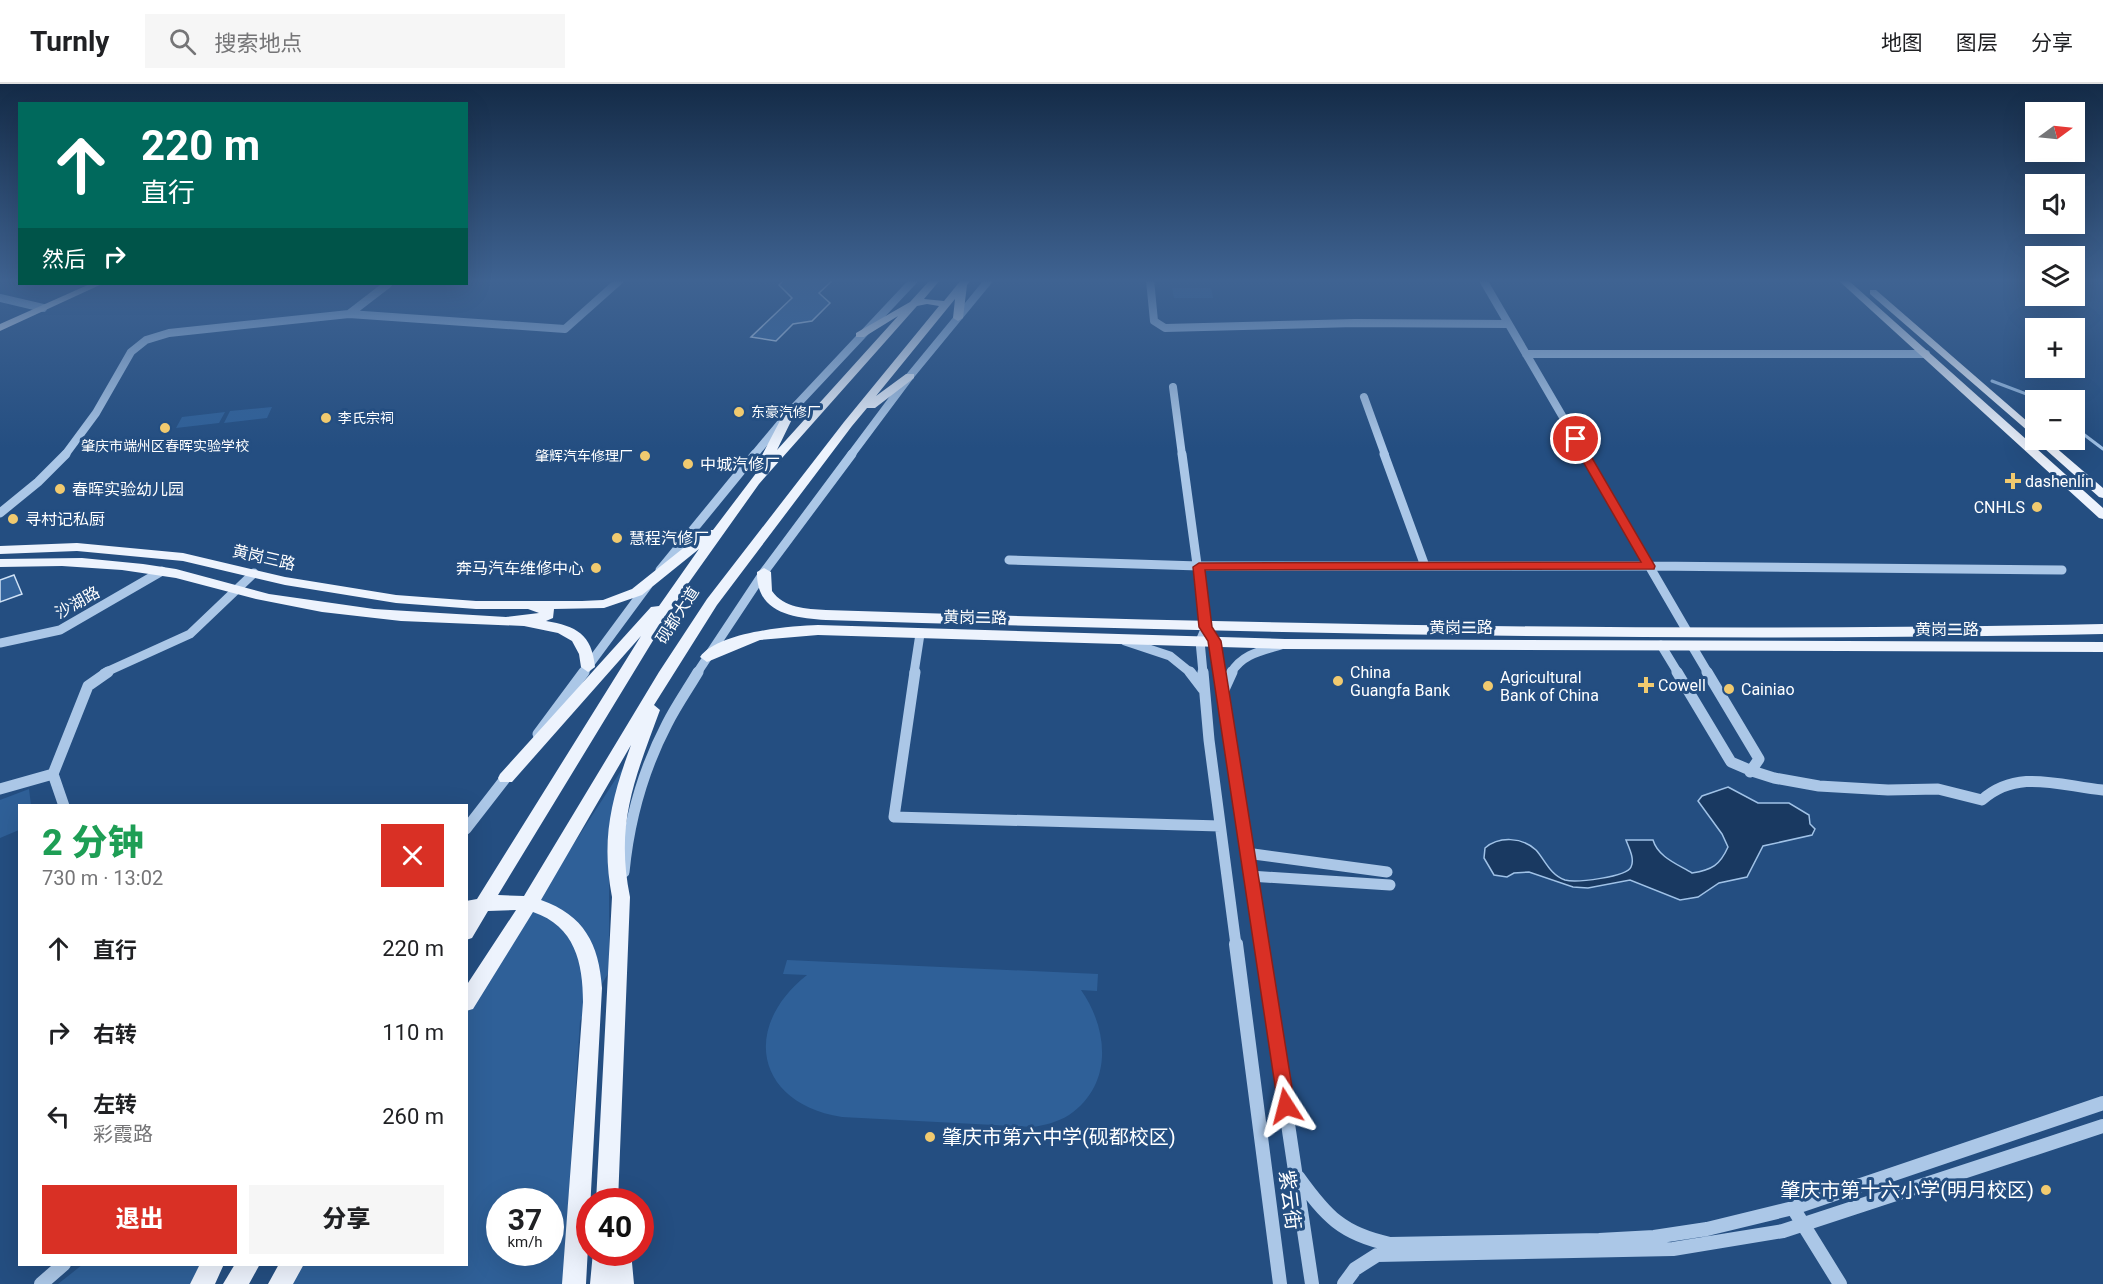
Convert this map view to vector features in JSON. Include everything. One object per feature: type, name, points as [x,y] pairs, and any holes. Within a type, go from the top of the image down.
[{"type":"main road","name":"砚都大道","points":[[468,929],[679,586],[755,481],[885,336]]},
{"type":"main road","name":"砚都大道","points":[[468,1000],[501,951],[664,676],[712,602],[848,424],[921,336]]},
{"type":"main road","points":[[1906,336],[2103,515]]},
{"type":"main road","points":[[1922,336],[2025,425]]},
{"type":"main road","points":[[848,424],[910,376]]},
{"type":"main road","points":[[755,481],[789,413]]},
{"type":"main road","points":[[2052,450],[2103,494]]},
{"type":"main road","points":[[519,605],[604,604],[637,592],[728,520]]},
{"type":"main road","name":"黄岗三路","points":[[0,550],[89,548],[183,557],[285,581],[396,599],[476,605],[519,605]]},
{"type":"main road","points":[[0,563],[91,562],[162,571],[203,579],[266,597],[338,610],[417,619],[540,620],[548,615],[547,610],[519,605]]},
{"type":"main road","name":"黄岗二路","points":[[764,572],[764,590],[775,602],[788,610],[826,615],[1207,637],[1285,644],[2103,647]]},
{"type":"main road","points":[[506,778],[679,586]]},
{"type":"main road","points":[[818,630],[815,622],[826,615]]},
{"type":"main road","points":[[500,621],[571,632],[585,647],[588,667]]},
{"type":"main road","points":[[1388,629],[1393,644]]},
{"type":"main road","name":"黄岗二路","points":[[706,657],[733,642],[757,634],[818,630],[1116,639],[1388,629],[1916,633],[2103,629]]},
{"type":"main road","points":[[608,1188],[621,897],[615,865],[616,830],[625,788],[664,676]]},
{"type":"main road","points":[[468,909],[499,903],[523,902],[544,907],[561,916],[575,928],[585,946],[592,971],[592,1000],[574,1284]]},
{"type":"main road","points":[[612,1135],[615,1188]]},
{"type":"main road","points":[[202,1284],[212,1266]]},
{"type":"main road","points":[[235,1284],[248,1266]]},
{"type":"main road","points":[[280,1284],[292,1266]]},
{"type":"main road","points":[[602,1284],[603,1266]]},
{"type":"main road","points":[[621,1266],[622,1284]]},
{"type":"street","points":[[0,513],[50,472],[74,446],[94,417],[131,352],[146,340],[159,336]]},
{"type":"street","points":[[468,826],[506,778],[650,583],[789,413],[859,336]]},
{"type":"street","points":[[621,897],[628,834],[643,781],[666,725],[706,657],[764,572],[910,376],[943,336]]},
{"type":"street","points":[[1515,336],[1687,631]]},
{"type":"street","points":[[1526,354],[1926,354]]},
{"type":"street","points":[[1173,387],[1207,637]]},
{"type":"street","points":[[1364,397],[1425,566]]},
{"type":"street","points":[[1009,560],[1199,567],[1649,566],[2062,570]]},
{"type":"street","name":"沙湖路","points":[[0,643],[60,630],[162,571]]},
{"type":"street","points":[[63,804],[53,774],[88,686],[101,675],[190,634],[254,573]]},
{"type":"street","points":[[920,634],[894,817],[1220,826]]},
{"type":"street","name":"紫云街","points":[[1207,637],[1205,692],[1209,741],[1280,1284]]},
{"type":"street","name":"紫云街","points":[[1207,637],[1222,695],[1312,1284]]},
{"type":"street","points":[[1116,639],[1160,651],[1176,659],[1193,674],[1205,692]]},
{"type":"street","points":[[1222,695],[1231,670],[1240,659],[1285,644]]},
{"type":"street","points":[[1661,645],[1731,762],[1750,772],[1809,785],[1900,790],[1925,787],[1956,792],[1982,800],[1989,791],[2001,784],[2019,781],[2103,790]]},
{"type":"street","points":[[1692,646],[1759,759],[1750,772]]},
{"type":"street","points":[[1209,741],[1229,741]]},
{"type":"street","points":[[0,789],[53,774]]},
{"type":"street","points":[[1246,854],[1389,878],[1250,876]]},
{"type":"street","points":[[1296,1175],[1318,1206],[1340,1229],[1368,1241],[1390,1244],[1654,1237],[1707,1229],[1793,1208],[2103,1103]]},
{"type":"street","points":[[1344,1284],[1355,1269],[1377,1255],[1673,1249],[1783,1231],[2103,1126]]},
{"type":"street","points":[[1793,1208],[1840,1284]]},
{"type":"street","points":[[41,1284],[62,1266]]},
{"type":"shaded area","points":[[272,407],[267,418],[224,423],[230,411]]},
{"type":"shaded area","points":[[225,412],[219,423],[176,428],[182,417]]},
{"type":"shaded area","points":[[628,760],[609,827],[609,972],[580,1021],[563,1284],[288,1284],[300,1266],[468,1266],[468,1007]]},
{"type":"shaded area","points":[[1728,787],[1758,803],[1789,803],[1809,815],[1810,824],[1815,829],[1812,835],[1763,846],[1747,877],[1719,883],[1698,897],[1680,900],[1630,880],[1588,888],[1573,887],[1529,872],[1514,873],[1507,877],[1494,875],[1484,858],[1485,848],[1491,844],[1497,841],[1517,840],[1536,850],[1560,878],[1571,881],[1590,880],[1621,874],[1631,867],[1632,857],[1626,840],[1653,840],[1659,851],[1674,863],[1692,873],[1705,870],[1714,866],[1722,858],[1728,847],[1722,834],[1698,801],[1702,796]]},
{"type":"shaded area","points":[[29,789],[31,804],[18,804],[18,830],[0,838],[0,800]]},
{"type":"shaded area","points":[[787,960],[1098,974],[1097,991],[1081,990],[1097,1022],[1101,1039],[1100,1073],[1083,1103],[1069,1115],[1051,1123],[1033,1127],[842,1117],[813,1109],[791,1097],[776,1080],[768,1061],[766,1040],[772,1018],[786,996],[807,975],[783,974]]},
{"type":"shaded area","points":[[81,1266],[200,1266],[190,1284],[58,1284]]},
{"type":"building","points":[[752,336],[781,336],[776,341]]},
{"type":"building","points":[[14,575],[22,594],[0,602],[0,580]]},
{"type":"waterway","points":[[1992,381],[2025,394]]},
{"type":"waterway","points":[[2085,435],[2103,449]]},
{"type":"place","name":"东豪汽修厂","points":[[739,412]]},
{"type":"place","name":"李氏宗祠","points":[[326,418]]},
{"type":"place","name":"肇庆市端州区春晖实验学校","points":[[165,428]]},
{"type":"place","name":"肇辉汽车修理厂","points":[[645,456]]},
{"type":"place","name":"中城汽修厂","points":[[688,464]]},
{"type":"place","name":"dashenlin","points":[[2013,481]]},
{"type":"place","name":"春晖实验幼儿园","points":[[60,489]]},
{"type":"place","name":"CNHLS","points":[[2037,507]]},
{"type":"place","name":"寻村记私厨","points":[[13,519]]},
{"type":"place","name":"慧程汽修厂","points":[[617,538]]},
{"type":"place","name":"奔马汽车维修中心","points":[[596,568]]},
{"type":"place","name":"China Guangfa Bank","points":[[1338,681]]},
{"type":"place","name":"Cowell","points":[[1646,685]]},
{"type":"place","name":"Agricultural Bank of China","points":[[1488,686]]},
{"type":"place","name":"Cainiao","points":[[1729,689]]},
{"type":"place","name":"肇庆市第六中学(砚都校区)","points":[[930,1137]]},
{"type":"place","name":"肇庆市第十六小学(明月校区)","points":[[2046,1190]]},
{"type":"route","points":[[1286,1106],[1215,641],[1206,627],[1199,567],[1649,566],[1576,439]]}]
